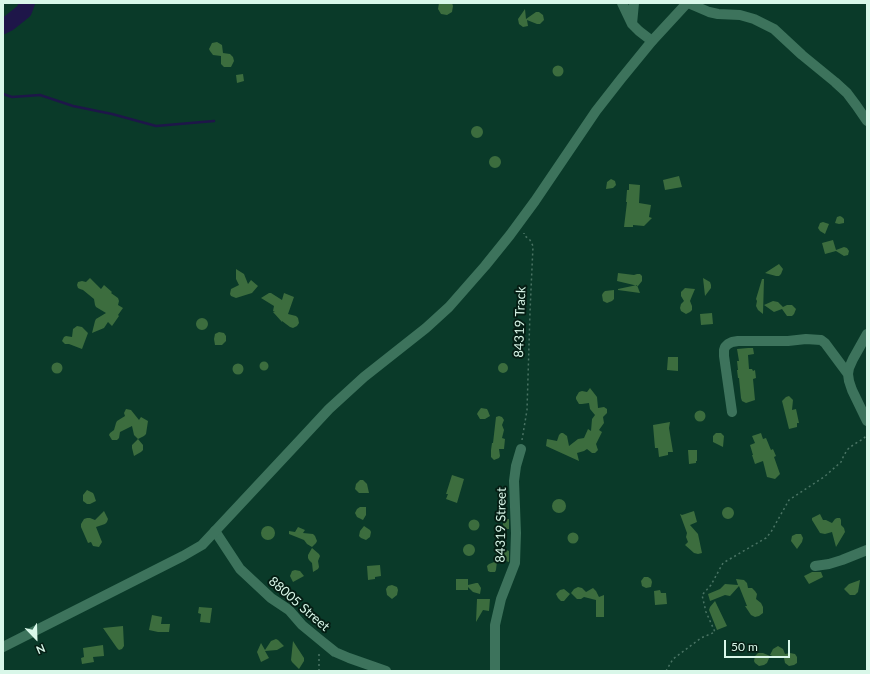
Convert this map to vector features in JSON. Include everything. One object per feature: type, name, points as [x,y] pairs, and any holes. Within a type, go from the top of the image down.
[{"type":"street","points":[[622,3],[632,24],[652,41]]},
{"type":"street","points":[[632,24],[634,3]]},
{"type":"street","points":[[3,647],[183,556],[202,544],[302,436],[364,377],[426,328],[454,301],[485,266],[535,201],[596,111],[652,41],[687,3],[709,12],[754,18],[774,29],[847,93],[867,121]]},
{"type":"street","points":[[867,334],[853,359],[848,374],[852,390],[867,421]]},
{"type":"street","points":[[732,412],[724,350],[728,344],[732,342],[788,341],[806,339],[821,340],[848,374]]},
{"type":"street","name":"84319 Street","points":[[495,671],[495,625],[501,599],[515,563],[516,534],[514,481],[520,449]]},
{"type":"street","name":"88005 Street","points":[[215,531],[240,569],[271,598],[289,610],[302,625],[319,639],[335,652],[386,671]]},
{"type":"street","points":[[816,566],[830,564],[867,550]]},
{"type":"path","name":"84319 Track","points":[[520,449],[527,410],[533,246],[530,240],[523,233],[524,229]]},
{"type":"path","points":[[666,671],[673,659],[701,638],[714,632],[706,612],[702,595],[711,585],[723,563],[766,538],[789,500],[824,477],[841,462],[844,455],[852,445],[867,435]]},
{"type":"path","points":[[319,639],[319,671]]},
{"type":"building","points":[[439,3],[452,3],[452,12],[447,15],[441,14],[438,9]]},
{"type":"building","points":[[525,9],[526,19],[536,12],[539,12],[543,15],[544,20],[540,24],[537,24],[527,20],[528,26],[523,27],[519,24],[518,19]]},
{"type":"building","points":[[217,42],[222,45],[223,53],[230,54],[233,57],[234,61],[231,67],[224,67],[221,64],[221,56],[213,55],[210,51],[209,49],[212,43]]},
{"type":"building","points":[[556,66],[560,66],[562,67],[562,75],[556,76],[553,73],[553,69]]},
{"type":"building","points":[[243,74],[244,81],[237,83],[236,75]]},
{"type":"building","points":[[477,126],[481,128],[483,132],[481,136],[477,138],[473,136],[471,132],[473,128]]},
{"type":"building","points":[[495,156],[499,158],[501,162],[499,166],[495,168],[491,166],[489,162],[491,158]]},
{"type":"building","points":[[679,176],[682,187],[665,190],[663,180]]},
{"type":"building","points":[[611,179],[615,181],[616,185],[613,188],[606,189],[607,182]]},
{"type":"building","points":[[629,184],[640,185],[639,203],[651,205],[649,217],[652,218],[644,226],[633,225],[633,227],[624,227],[627,190],[629,190]]},
{"type":"building","points":[[837,217],[842,217],[844,219],[844,223],[835,223]]},
{"type":"building","points":[[823,222],[829,224],[825,234],[818,228],[820,223]]},
{"type":"building","points":[[833,240],[836,250],[844,247],[847,248],[849,251],[848,255],[844,256],[836,251],[825,254],[822,243]]},
{"type":"building","points":[[779,264],[783,269],[779,276],[765,273]]},
{"type":"building","points":[[236,269],[244,274],[248,284],[251,280],[258,286],[252,293],[236,298],[230,294],[231,289],[239,285],[236,279]]},
{"type":"building","points":[[618,273],[634,275],[640,274],[642,276],[642,281],[638,286],[617,281]]},
{"type":"building","points":[[90,278],[101,289],[104,285],[112,292],[111,293],[118,298],[118,305],[123,308],[112,326],[108,322],[104,328],[92,333],[96,319],[106,313],[96,307],[94,299],[78,288],[78,282],[86,282]]},
{"type":"building","points":[[703,278],[710,282],[711,285],[711,288],[705,296]]},
{"type":"building","points":[[762,279],[764,279],[763,314],[756,306],[756,299]]},
{"type":"building","points":[[637,285],[640,293],[618,290],[618,289]]},
{"type":"building","points":[[685,288],[695,289],[690,301],[692,310],[686,314],[681,311],[680,308],[684,301],[681,296],[681,292]]},
{"type":"building","points":[[614,290],[614,299],[612,301],[607,303],[603,301],[602,295],[605,291]]},
{"type":"building","points":[[269,293],[282,300],[284,293],[294,297],[288,314],[298,318],[299,323],[297,326],[293,328],[282,322],[273,312],[275,311],[273,311],[274,306],[261,298]]},
{"type":"building","points":[[773,301],[778,302],[783,307],[792,305],[796,309],[794,314],[792,316],[787,316],[782,309],[774,312],[764,305]]},
{"type":"building","points":[[712,313],[713,324],[701,325],[700,314]]},
{"type":"building","points":[[200,318],[204,318],[208,324],[204,330],[200,330],[196,326],[196,322]]},
{"type":"building","points":[[77,326],[82,327],[88,333],[82,349],[65,344],[62,341],[66,336],[72,337],[73,329]]},
{"type":"building","points":[[219,332],[224,333],[226,336],[226,341],[222,345],[215,345],[215,334]]},
{"type":"building","points":[[753,348],[754,354],[748,355],[749,369],[752,369],[753,371],[755,370],[756,378],[753,379],[755,400],[746,403],[742,401],[741,398],[737,370],[737,361],[739,361],[737,349]]},
{"type":"building","points":[[668,357],[678,357],[678,371],[667,370]]},
{"type":"building","points":[[262,362],[266,362],[268,366],[266,370],[262,370],[260,368],[260,364]]},
{"type":"building","points":[[55,363],[59,363],[61,364],[61,372],[55,373],[52,370],[52,366]]},
{"type":"building","points":[[238,363],[242,365],[244,369],[242,373],[238,375],[234,373],[232,369],[234,365]]},
{"type":"building","points":[[503,363],[508,368],[503,373],[498,368]]},
{"type":"building","points":[[590,388],[597,397],[598,408],[604,407],[607,409],[607,413],[603,417],[604,423],[599,430],[602,432],[596,444],[598,450],[595,453],[592,453],[587,449],[577,453],[579,461],[546,446],[547,439],[557,441],[559,435],[563,433],[567,436],[569,446],[578,439],[584,438],[588,429],[591,431],[592,419],[595,415],[590,409],[589,403],[579,404],[576,399],[579,392],[587,392]]},
{"type":"building","points":[[789,396],[793,400],[792,410],[796,409],[799,423],[797,423],[797,427],[789,429],[782,401]]},
{"type":"building","points":[[481,408],[487,409],[490,416],[485,419],[480,419],[477,414]]},
{"type":"building","points":[[126,409],[131,410],[139,420],[141,417],[148,421],[146,434],[138,439],[134,435],[132,426],[120,432],[117,440],[112,440],[109,435],[114,430],[117,421],[125,416],[124,413]]},
{"type":"building","points":[[700,410],[704,412],[706,416],[704,420],[700,422],[696,420],[694,416],[696,412]]},
{"type":"building","points":[[499,416],[504,420],[502,425],[504,430],[502,438],[505,439],[504,449],[499,449],[500,456],[494,460],[491,457],[491,450],[496,417]]},
{"type":"building","points":[[670,422],[669,428],[673,452],[668,452],[668,455],[659,457],[658,448],[655,448],[653,425]]},
{"type":"building","points":[[716,433],[721,433],[724,436],[723,447],[713,442],[713,436]]},
{"type":"building","points":[[761,433],[763,439],[766,438],[771,450],[773,449],[776,456],[774,457],[780,474],[775,479],[767,477],[763,461],[755,464],[752,455],[750,445],[755,443],[752,436]]},
{"type":"building","points":[[138,439],[143,445],[143,450],[134,456],[132,445]]},
{"type":"building","points":[[688,450],[697,450],[696,463],[689,464]]},
{"type":"building","points":[[452,475],[464,479],[457,503],[446,499],[448,494],[446,494]]},
{"type":"building","points":[[360,480],[363,480],[367,484],[369,493],[359,493],[355,489],[356,484]]},
{"type":"building","points":[[87,490],[93,493],[96,501],[90,504],[83,501],[83,495]]},
{"type":"building","points":[[559,499],[564,501],[566,506],[564,511],[559,513],[554,511],[552,506],[554,501]]},
{"type":"building","points":[[360,507],[366,507],[366,515],[363,520],[357,517],[355,513]]},
{"type":"building","points":[[726,507],[730,507],[734,513],[730,519],[726,519],[722,515],[722,511]]},
{"type":"building","points":[[104,511],[108,519],[107,522],[96,527],[102,542],[99,547],[93,546],[91,542],[88,543],[81,524],[84,519],[87,518],[95,520]]},
{"type":"building","points":[[694,511],[697,522],[690,525],[698,534],[702,553],[698,554],[694,553],[685,545],[688,542],[686,537],[687,533],[680,514],[682,515]]},
{"type":"building","points":[[820,514],[823,520],[832,523],[837,518],[840,518],[841,520],[841,525],[845,532],[836,547],[832,532],[825,534],[820,533],[812,520],[812,518]]},
{"type":"building","points":[[474,519],[478,521],[480,525],[478,529],[474,531],[470,529],[468,525],[470,521]]},
{"type":"building","points":[[509,519],[509,529],[506,529],[503,525],[503,522]]},
{"type":"building","points":[[268,526],[273,528],[275,533],[273,538],[268,540],[263,538],[261,533],[263,528]]},
{"type":"building","points":[[364,526],[371,532],[370,537],[366,540],[359,536],[360,531]]},
{"type":"building","points":[[298,527],[305,530],[303,533],[313,534],[315,536],[317,541],[312,547],[304,540],[289,534],[289,531],[295,532]]},
{"type":"building","points":[[573,532],[577,534],[579,538],[577,542],[573,544],[569,542],[567,538],[569,534]]},
{"type":"building","points":[[801,534],[803,538],[797,549],[791,541],[792,536]]},
{"type":"building","points":[[467,544],[471,544],[475,550],[471,556],[467,556],[463,552],[463,548]]},
{"type":"building","points":[[498,545],[503,546],[509,551],[509,562],[497,558],[495,549]]},
{"type":"building","points":[[312,548],[320,556],[318,561],[319,567],[313,572],[312,563],[308,558]]},
{"type":"building","points":[[497,561],[495,572],[488,571],[487,566]]},
{"type":"building","points":[[380,565],[381,576],[368,580],[367,566]]},
{"type":"building","points":[[292,571],[300,571],[304,576],[293,582],[290,576]]},
{"type":"building","points":[[812,572],[821,572],[823,577],[809,584],[804,576]]},
{"type":"building","points":[[644,577],[651,579],[651,587],[646,588],[642,586],[641,581]]},
{"type":"building","points":[[456,579],[468,579],[468,585],[478,583],[481,588],[480,594],[473,592],[468,587],[468,590],[456,590]]},
{"type":"building","points":[[736,579],[744,580],[747,583],[748,588],[752,588],[757,594],[756,599],[763,607],[763,613],[759,616],[755,617],[751,615],[745,606],[747,606],[739,586],[730,596],[725,595],[710,601],[708,594],[720,589],[725,584],[738,585]]},
{"type":"building","points":[[860,580],[858,592],[855,595],[850,595],[844,589],[849,584]]},
{"type":"building","points":[[392,585],[397,587],[398,590],[397,595],[392,599],[387,595],[386,589],[388,586]]},
{"type":"building","points":[[578,587],[582,588],[586,592],[593,588],[599,597],[604,595],[604,617],[596,617],[596,600],[584,597],[577,599],[571,593]]},
{"type":"building","points":[[564,589],[570,594],[564,601],[561,601],[556,594],[560,590]]},
{"type":"building","points":[[660,590],[661,593],[666,593],[667,604],[655,605],[654,591]]},
{"type":"building","points":[[477,599],[490,599],[489,611],[483,610],[476,622]]},
{"type":"building","points":[[715,601],[727,626],[717,630],[709,610]]},
{"type":"building","points":[[199,607],[212,608],[210,623],[200,622],[201,614],[198,613]]},
{"type":"building","points":[[152,615],[162,617],[161,624],[170,624],[169,632],[149,630]]},
{"type":"building","points":[[123,626],[124,646],[119,650],[103,628]]},
{"type":"building","points":[[276,639],[284,646],[277,650],[265,651],[269,658],[261,662],[257,652],[261,643],[265,650],[271,641]]},
{"type":"building","points":[[293,641],[304,658],[304,661],[299,669],[291,660]]},
{"type":"building","points":[[103,645],[104,656],[93,657],[94,662],[82,664],[81,658],[84,657],[83,648]]},
{"type":"building","points":[[778,646],[783,649],[785,654],[795,654],[797,657],[797,663],[789,666],[785,663],[784,658],[777,658],[770,655],[773,649]]},
{"type":"building","points":[[758,653],[763,653],[770,656],[767,663],[759,666],[755,663],[755,656]]},
{"type":"waterway","points":[[3,26],[24,11],[27,3]]},
{"type":"waterway","points":[[3,94],[12,97],[40,95],[73,106],[112,114],[156,126],[214,121]]}]
